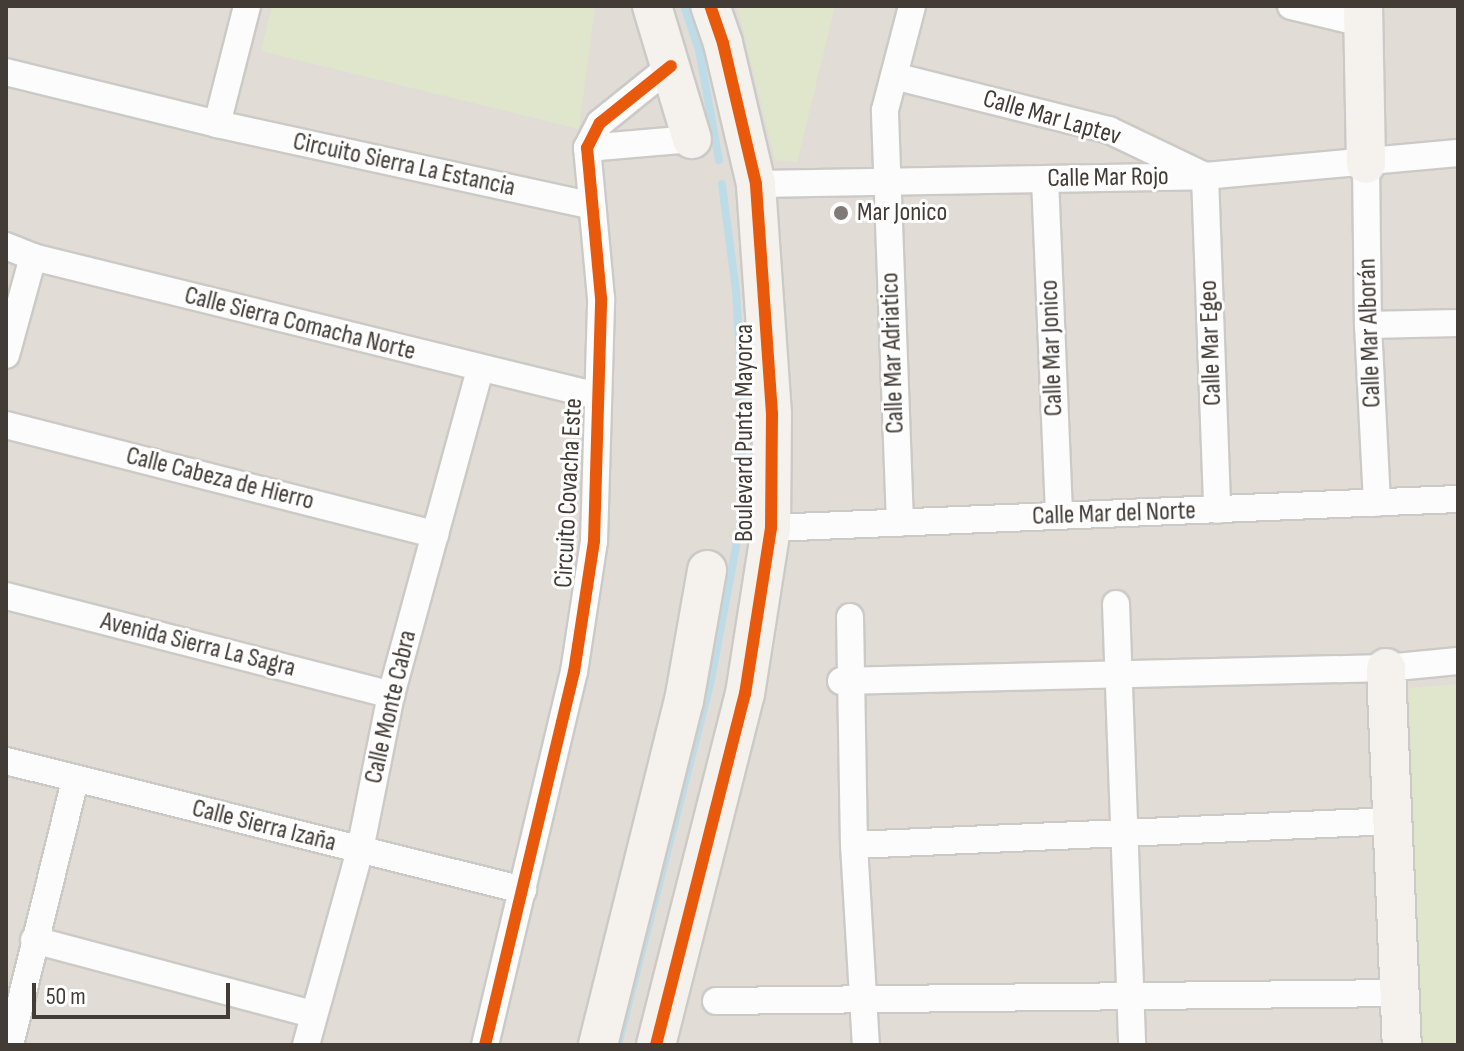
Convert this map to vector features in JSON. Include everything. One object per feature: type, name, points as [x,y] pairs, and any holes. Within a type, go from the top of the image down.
[{"type":"street","points":[[217,124],[247,6]]},
{"type":"street","points":[[587,148],[692,139],[652,6]]},
{"type":"street","name":"Boulevard Punta Mayorca","points":[[656,1045],[745,694],[771,528],[772,414],[756,184],[723,43],[710,6]]},
{"type":"street","name":"Calle Mar Adriatico","points":[[900,523],[885,110],[912,6]]},
{"type":"street","points":[[1291,6],[1362,14],[1366,164]]},
{"type":"street","points":[[587,148],[600,123],[671,66]]},
{"type":"street","name":"Circuito Sierra La Estancia","points":[[7,75],[592,206]]},
{"type":"street","name":"Calle Mar Laptev","points":[[894,76],[1109,130],[1205,176]]},
{"type":"street","name":"Circuito Covacha Este","points":[[485,1045],[574,672],[594,541],[601,298],[587,148]]},
{"type":"street","name":"Calle Mar Rojo","points":[[756,184],[1205,176],[1366,164],[1458,153]]},
{"type":"street","name":"Calle Mar Alborán","points":[[1366,164],[1368,325],[1377,503]]},
{"type":"street","name":"Calle Mar Egeo","points":[[1205,176],[1217,510]]},
{"type":"street","name":"Calle Mar Jonico","points":[[1045,179],[1059,516]]},
{"type":"street","name":"Calle Sierra Comacha Norte","points":[[6,246],[33,257],[597,396]]},
{"type":"street","points":[[6,355],[33,257]]},
{"type":"street","points":[[1368,325],[1458,323]]},
{"type":"street","name":"Calle Monte Cabra","points":[[306,1045],[360,850],[391,695],[480,369]]},
{"type":"street","name":"Calle Cabeza de Hierro","points":[[6,425],[435,534]]},
{"type":"street","name":"Calle Mar del Norte","points":[[771,528],[1458,499]]},
{"type":"street","points":[[598,1045],[684,701],[707,570]]},
{"type":"street","name":"Avenida Sierra La Sagra","points":[[6,596],[391,695]]},
{"type":"street","points":[[1116,604],[1132,1045]]},
{"type":"street","points":[[850,617],[846,680],[866,1045]]},
{"type":"street","points":[[846,680],[1386,668],[1458,661]]},
{"type":"street","points":[[1386,668],[1402,1045]]},
{"type":"street","name":"Calle Sierra Izaña","points":[[6,761],[523,890]]},
{"type":"street","points":[[10,1045],[75,780]]},
{"type":"street","points":[[854,845],[1393,821]]},
{"type":"street","points":[[34,940],[313,1014]]},
{"type":"street","points":[[716,1001],[1402,993]]},
{"type":"shaded area","points":[[6,6],[1458,6],[1458,1045],[6,1045]]},
{"type":"green space","points":[[272,6],[595,6],[579,129],[261,51]]},
{"type":"green space","points":[[737,6],[835,6],[797,162],[775,160]]},
{"type":"green space","points":[[1458,684],[1458,1045],[1421,1045],[1409,688]]},
{"type":"waterway","points":[[684,6],[699,50],[719,160]]},
{"type":"waterway","points":[[618,1045],[711,679],[740,525],[743,409],[736,291],[722,184]]},
{"type":"cycle path","points":[[656,1045],[745,694],[771,528],[772,414],[756,184],[723,43],[710,6]]},
{"type":"cycle path","points":[[485,1045],[574,672],[594,541],[601,298],[587,148],[600,123],[671,66]]},
{"type":"place","name":"Mar Jonico","points":[[841,213]]}]
